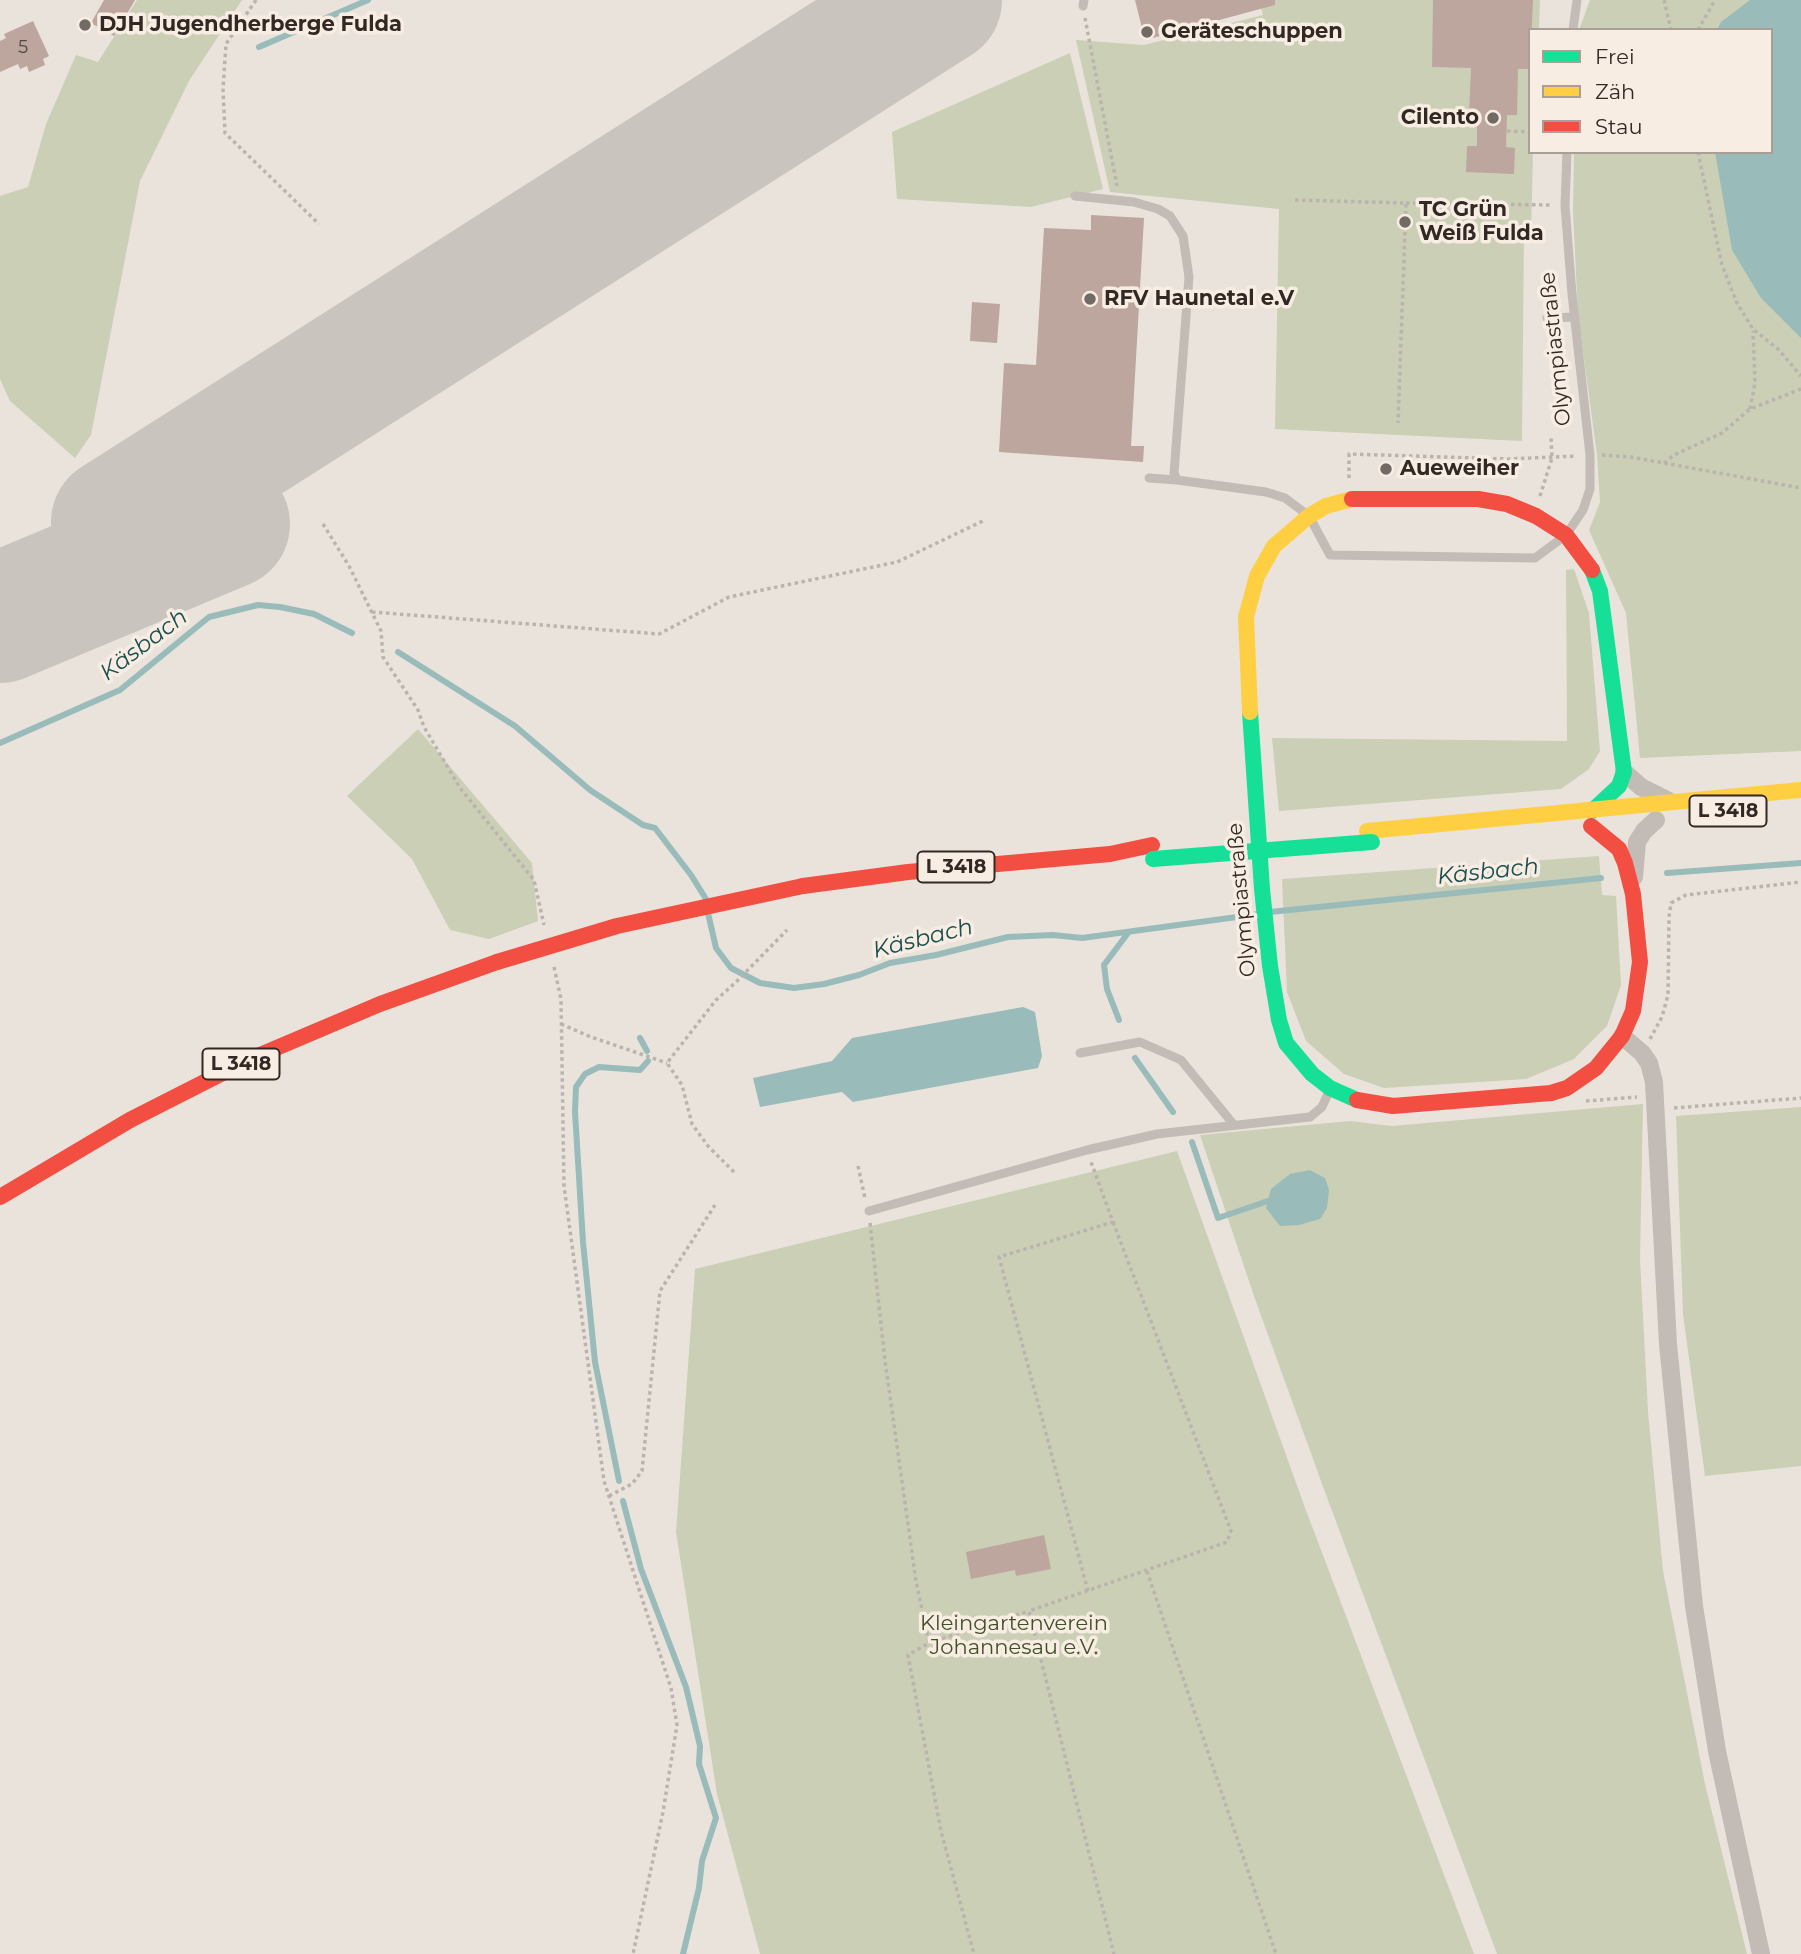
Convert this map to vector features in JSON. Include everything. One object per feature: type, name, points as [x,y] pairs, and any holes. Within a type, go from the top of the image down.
[{"type":"main road","name":"Olympiastraße","points":[[1591,818],[1619,849],[1625,863],[1633,894],[1640,962],[1633,1011],[1622,1036],[1596,1068],[1567,1088],[1532,1096],[1393,1106],[1351,1099],[1312,1074],[1286,1043],[1279,1020],[1265,930],[1262,889],[1246,617],[1257,576],[1274,546],[1309,516],[1326,506],[1366,497],[1478,499],[1507,504],[1536,516],[1566,535],[1591,568],[1600,591],[1624,772]]},
{"type":"main road","points":[[1591,818],[1619,786],[1624,772]]},
{"type":"main road","name":"L 3418","points":[[0,1197],[130,1120],[248,1060],[380,1004],[497,962],[557,942],[643,920],[803,886],[921,871],[1591,818],[1672,803],[1801,790]]},
{"type":"main road","name":"L 3418","points":[[1591,818],[1656,820],[1801,803]]},
{"type":"street","points":[[1624,772],[1641,787],[1672,803]]},
{"type":"street","name":"Olympiastraße","points":[[1633,894],[1634,853],[1637,842],[1656,820]]},
{"type":"street","points":[[1622,1036],[1642,1053],[1649,1063],[1656,1103],[1668,1344],[1694,1606],[1717,1751],[1761,1954]]},
{"type":"lane","points":[[1574,25],[1577,0]]},
{"type":"lane","name":"Olympiastraße","points":[[1566,535],[1586,502],[1590,489],[1590,455],[1565,205],[1567,154]]},
{"type":"lane","points":[[1075,196],[1134,202],[1158,209],[1170,216],[1183,236],[1189,277],[1176,477]]},
{"type":"lane","points":[[1547,318],[1575,317]]},
{"type":"lane","points":[[1149,478],[1176,477],[1266,492],[1285,498],[1309,516],[1330,555],[1535,558],[1566,535]]},
{"type":"lane","points":[[1080,1053],[1140,1042],[1181,1060],[1234,1125]]},
{"type":"lane","points":[[869,1211],[1157,1133],[1310,1117],[1322,1107],[1330,1088]]},
{"type":"path","points":[[256,0],[226,44],[223,89],[225,133],[319,224]]},
{"type":"path","points":[[1664,0],[1671,28]]},
{"type":"path","points":[[1699,28],[1715,0]]},
{"type":"path","points":[[1083,3],[1120,202]]},
{"type":"path","points":[[1507,131],[1528,132]]},
{"type":"path","points":[[1698,154],[1722,265],[1737,303],[1753,329],[1779,350],[1801,376]]},
{"type":"path","points":[[1295,200],[1565,205]]},
{"type":"path","points":[[1398,423],[1406,203]]},
{"type":"path","points":[[1749,409],[1755,383],[1753,329]]},
{"type":"path","points":[[1664,463],[1674,455],[1722,433],[1749,409],[1801,390]]},
{"type":"path","points":[[1539,500],[1552,458],[1551,437]]},
{"type":"path","points":[[1349,480],[1349,454],[1507,460],[1590,455],[1622,456],[1801,488]]},
{"type":"path","points":[[372,612],[659,634],[729,597],[897,562],[985,520]]},
{"type":"path","points":[[323,524],[349,566],[381,631],[383,657],[418,710],[424,727],[460,788],[534,880],[546,933]]},
{"type":"path","points":[[1642,1053],[1657,1027],[1668,995],[1670,907],[1674,901],[1686,895],[1801,882]]},
{"type":"path","points":[[667,1063],[716,1000],[787,930]]},
{"type":"path","points":[[552,959],[561,999],[564,1186],[604,1480],[671,1688],[677,1725],[663,1812],[633,1954]]},
{"type":"path","points":[[561,1024],[667,1063],[682,1085],[692,1124],[708,1146],[734,1172]]},
{"type":"path","points":[[1581,1102],[1656,1103],[1801,1098]]},
{"type":"path","points":[[974,1954],[941,1831],[908,1655],[929,1643],[1227,1542],[1231,1531],[1087,1150]]},
{"type":"path","points":[[858,1166],[869,1211],[885,1360],[916,1581],[929,1643]]},
{"type":"path","points":[[609,1496],[632,1484],[642,1471],[660,1291],[715,1205]]},
{"type":"path","points":[[1088,1591],[999,1257],[1113,1222]]},
{"type":"path","points":[[1147,1571],[1276,1954]]},
{"type":"path","points":[[1028,1611],[1114,1954]]},
{"type":"green space","points":[[137,0],[242,0],[189,81],[140,181],[91,435],[75,458],[10,401],[0,379],[0,196],[28,187],[46,124],[76,55],[98,62]]},
{"type":"green space","name":"TC Grün Weiß Fulda","points":[[1259,0],[1540,0],[1539,28],[1528,28],[1528,154],[1533,154],[1531,235],[1524,235],[1522,441],[1275,429],[1279,209],[1110,192],[1076,40],[1144,45],[1263,15]]},
{"type":"green space","points":[[1590,0],[1801,0],[1801,751],[1640,758],[1626,613],[1589,530],[1600,502],[1597,455],[1578,315],[1573,212],[1574,154],[1773,154],[1773,28],[1580,28]]},
{"type":"green space","points":[[1070,53],[1103,189],[1031,207],[897,199],[892,132]]},
{"type":"green space","points":[[1574,569],[1589,613],[1600,751],[1589,769],[1561,789],[1279,811],[1272,738],[1567,741],[1566,570]]},
{"type":"green space","points":[[418,729],[532,863],[538,921],[489,939],[450,930],[412,859],[347,796]]},
{"type":"green space","points":[[1599,856],[1602,895],[1616,896],[1621,985],[1607,1026],[1574,1059],[1526,1079],[1384,1088],[1344,1074],[1306,1041],[1287,992],[1282,879]]},
{"type":"green space","points":[[1643,1104],[1640,1259],[1648,1412],[1663,1571],[1705,1784],[1747,1954],[1497,1954],[1255,1299],[1200,1135],[1350,1121],[1392,1126]]},
{"type":"green space","points":[[1801,1107],[1801,1466],[1705,1476],[1683,1314],[1676,1116]]},
{"type":"green space","name":"Kleingartenverein Johannesau e.V.","points":[[1177,1151],[1304,1505],[1474,1954],[760,1954],[717,1794],[676,1532],[695,1269]]},
{"type":"water","points":[[1750,0],[1801,0],[1801,338],[1761,298],[1732,250],[1715,154],[1773,154],[1773,28],[1718,28],[1721,22]]},
{"type":"water","points":[[1023,1007],[1035,1012],[1042,1056],[1038,1068],[853,1102],[842,1092],[760,1107],[753,1078],[832,1061],[852,1038]]},
{"type":"water","points":[[1310,1170],[1325,1178],[1329,1190],[1327,1208],[1320,1219],[1299,1225],[1280,1226],[1266,1208],[1271,1189],[1290,1174]]},
{"type":"building","points":[[104,0],[135,0],[114,36],[91,23]]},
{"type":"building","points":[[1135,0],[1275,0],[1275,5],[1145,40]]},
{"type":"building","points":[[1433,0],[1533,0],[1532,28],[1528,28],[1528,69],[1518,69],[1517,115],[1507,115],[1506,147],[1515,148],[1514,174],[1466,172],[1467,146],[1477,146],[1477,114],[1469,114],[1471,68],[1432,67]]},
{"type":"building","points":[[33,21],[49,56],[43,59],[45,65],[29,72],[27,66],[20,69],[18,64],[0,72],[0,41],[6,38],[4,34]]},
{"type":"building","name":"RFV Haunetal e.V","points":[[1091,215],[1144,218],[1131,446],[1144,446],[1143,462],[999,452],[1004,363],[1036,365],[1044,228],[1091,230]]},
{"type":"building","points":[[972,302],[1000,304],[997,343],[970,341]]},
{"type":"building","points":[[1044,1535],[1051,1569],[1016,1576],[1015,1570],[971,1579],[966,1552]]},
{"type":"waterway","points":[[259,47],[368,0]]},
{"type":"waterway","name":"Käsbach","points":[[0,743],[120,690],[209,617],[258,605],[280,607],[314,614],[352,633]]},
{"type":"waterway","name":"Käsbach","points":[[398,652],[515,726],[590,790],[643,825],[655,828],[706,899]]},
{"type":"waterway","name":"Käsbach","points":[[1667,873],[1801,863]]},
{"type":"waterway","name":"Käsbach","points":[[1270,912],[1601,878]]},
{"type":"waterway","name":"Käsbach","points":[[708,913],[716,948],[731,968],[760,983],[794,988],[824,984],[890,963],[1008,937],[1053,935],[1082,938],[1259,914]]},
{"type":"waterway","points":[[1119,1020],[1107,989],[1104,965],[1128,933]]},
{"type":"waterway","points":[[640,1038],[647,1051]]},
{"type":"waterway","points":[[1135,1058],[1173,1112]]},
{"type":"waterway","points":[[619,1481],[595,1362],[583,1242],[575,1112],[576,1087],[585,1074],[599,1067],[640,1070],[648,1061]]},
{"type":"waterway","points":[[1192,1142],[1218,1218],[1268,1201]]},
{"type":"waterway","points":[[623,1501],[641,1569],[686,1687],[700,1746],[699,1764],[716,1818],[702,1861],[699,1888],[683,1954]]},
{"type":"runway","points":[[116,522],[937,0]]},
{"type":"runway","points":[[0,618],[225,524]]},
{"type":"traffic: fast","points":[[1592,570],[1600,591],[1624,772],[1619,786],[1592,811]]},
{"type":"traffic: fast","points":[[1250,712],[1262,889],[1279,1020],[1286,1043],[1312,1074],[1330,1088],[1357,1100]]},
{"type":"traffic: fast","points":[[1153,859],[1372,842]]},
{"type":"traffic: slow","points":[[1250,712],[1246,617],[1257,576],[1274,546],[1309,516],[1326,506],[1352,499]]},
{"type":"traffic: slow","points":[[1367,831],[1801,790]]},
{"type":"traffic: jam","points":[[1352,499],[1478,499],[1507,504],[1536,516],[1566,535],[1592,570]]},
{"type":"traffic: jam","points":[[1357,1100],[1393,1106],[1551,1093],[1567,1088],[1596,1068],[1622,1036],[1633,1011],[1640,962],[1633,894],[1625,863],[1619,849],[1591,826]]},
{"type":"traffic: jam","points":[[803,886],[908,872],[1110,854],[1152,845]]},
{"type":"traffic: jam","points":[[497,962],[617,926],[803,886]]},
{"type":"traffic: jam","points":[[0,1197],[130,1120],[248,1060],[380,1004],[497,962]]},
{"type":"place","name":"DJH Jugendherberge Fulda","points":[[85,25]]},
{"type":"place","name":"Geräteschuppen","points":[[1147,32]]},
{"type":"place","name":"Cilento","points":[[1493,118]]},
{"type":"place","name":"TC Grün Weiß Fulda","points":[[1405,222]]},
{"type":"place","name":"RFV Haunetal e.V","points":[[1090,299]]},
{"type":"place","name":"Aueweiher","points":[[1386,469]]}]
